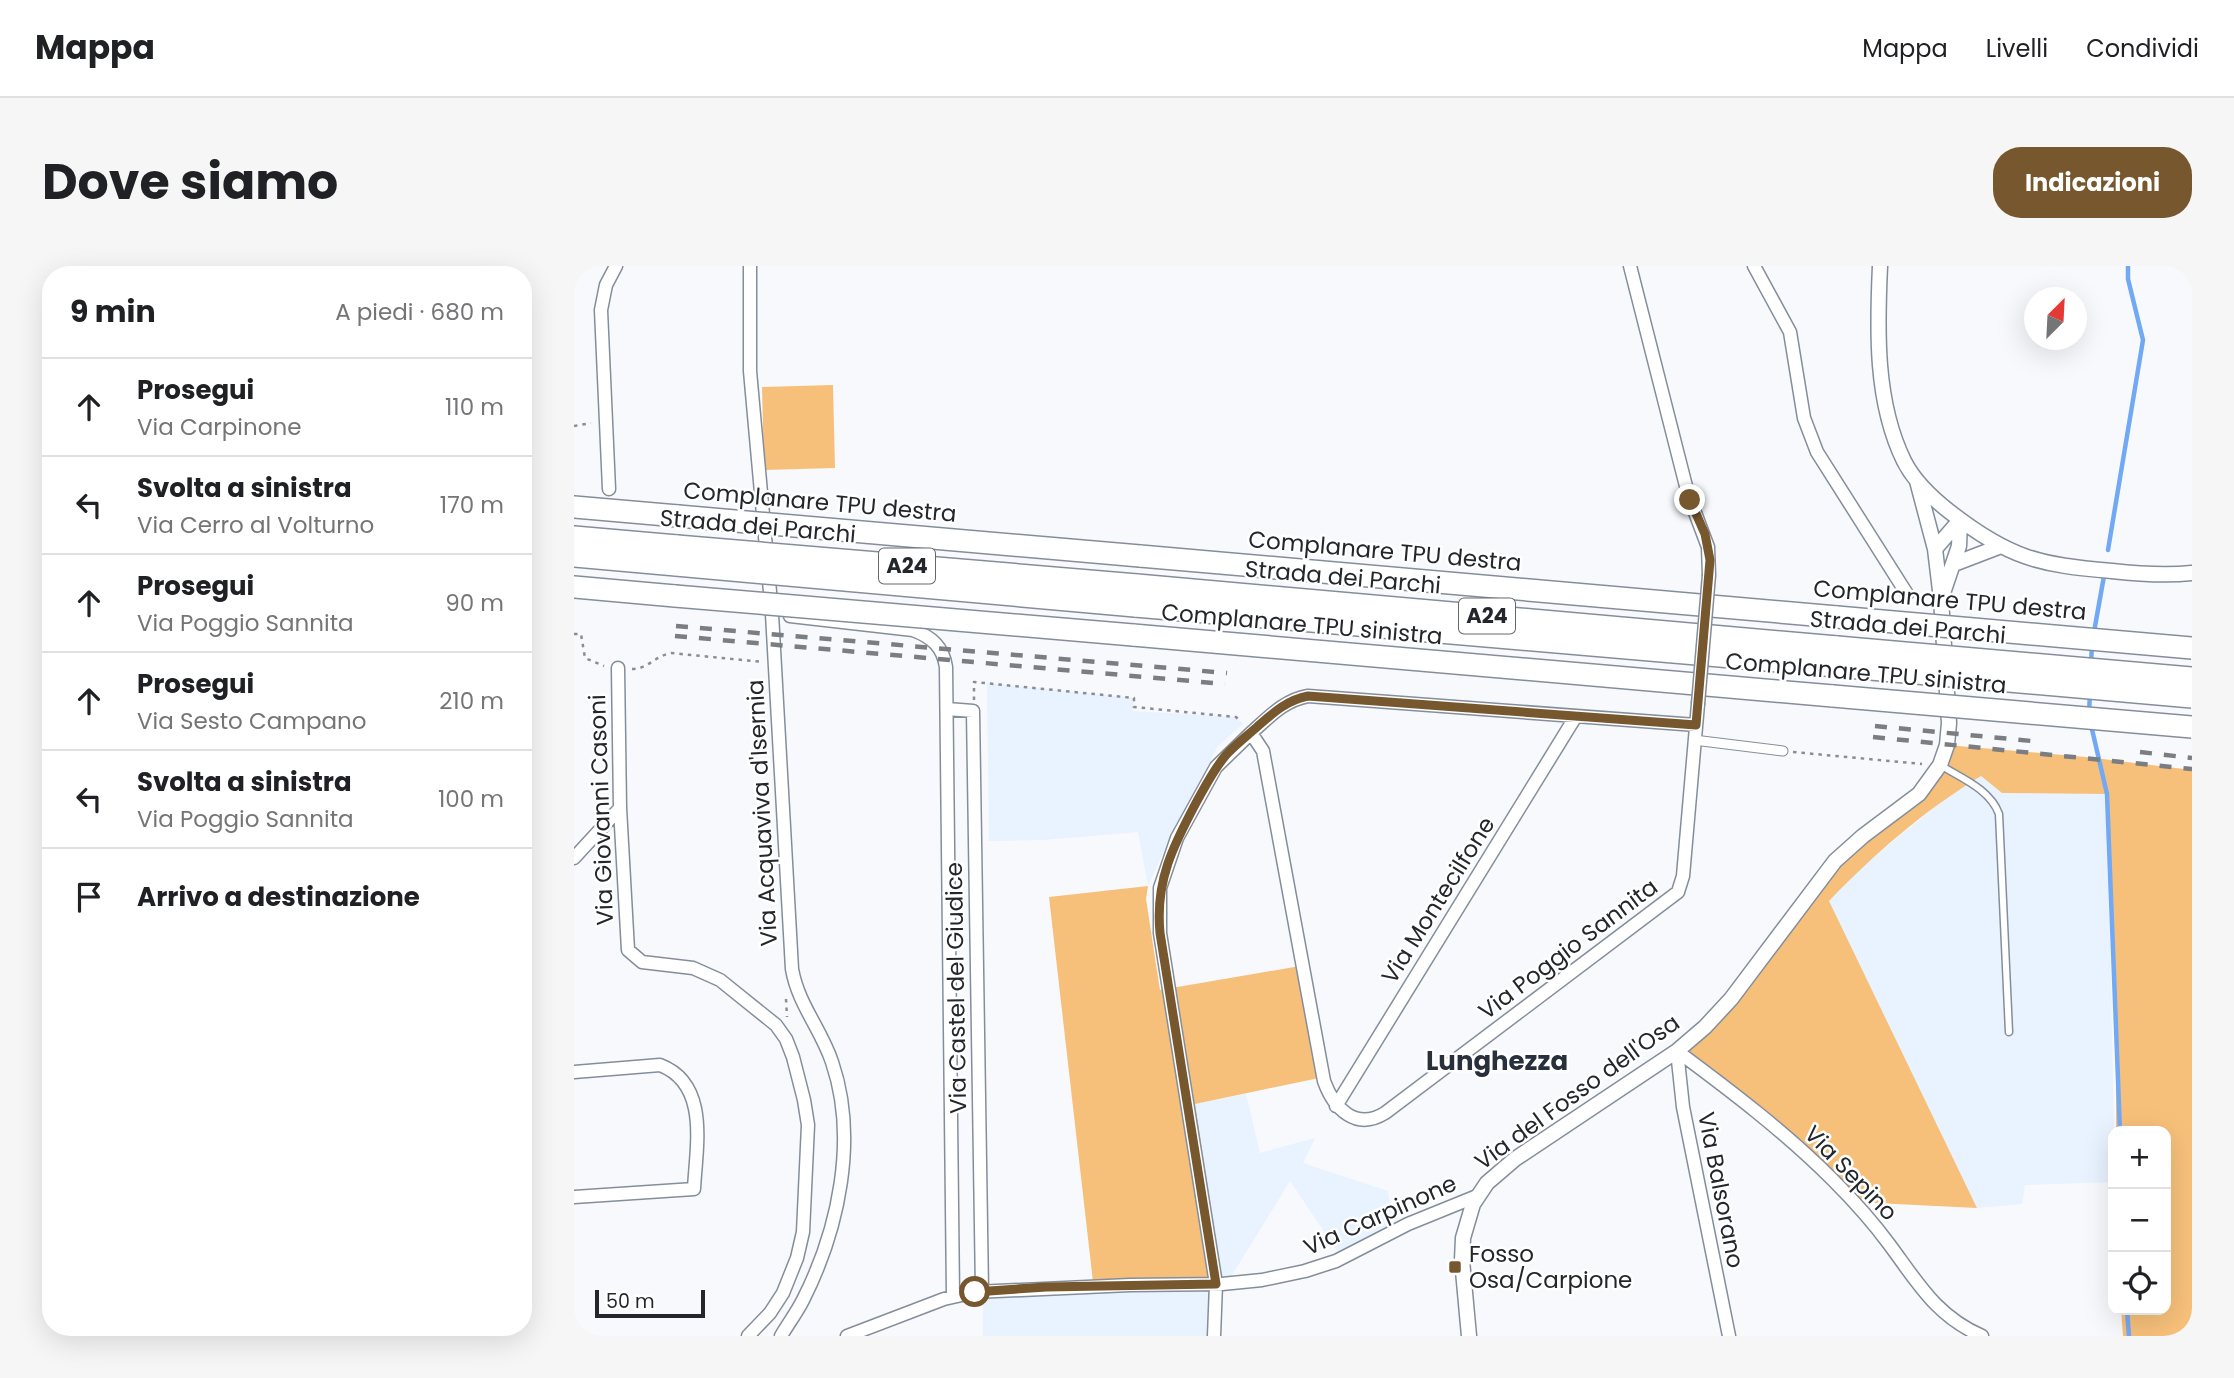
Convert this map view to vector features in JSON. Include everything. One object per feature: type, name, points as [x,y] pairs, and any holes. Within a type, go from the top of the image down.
[{"type":"highway","name":"Complanare TPU destra","points":[[574,507],[2192,648]]},
{"type":"highway","name":"Strada dei Parchi","points":[[574,537],[677,555],[1836,657],[2192,697]]},
{"type":"highway","name":"Strada dei Parchi","points":[[574,556],[677,555]]},
{"type":"highway","name":"Complanare TPU sinistra","points":[[574,587],[2192,727]]},
{"type":"highway","name":"Strada dei Parchi","points":[[1836,657],[2192,678]]},
{"type":"street","points":[[608,489],[601,310],[606,285],[616,266]]},
{"type":"street","name":"Via Acquaviva d'Isernia","points":[[750,266],[750,371],[772,614],[794,981],[833,1065],[842,1104],[843,1149],[839,1188],[825,1245],[805,1297],[781,1336]]},
{"type":"street","name":"Via Poggio Sannita","points":[[1336,1106],[1356,1119],[1371,1119],[1382,1115],[1676,894],[1681,887],[1709,575],[1708,547],[1688,494],[1630,266]]},
{"type":"street","points":[[1754,266],[1790,332],[1804,418],[1817,452],[1908,594]]},
{"type":"street","points":[[1880,266],[1880,344],[1884,397],[1898,446],[1917,481],[1960,520],[2001,547],[2028,559],[2062,567],[2150,574],[2192,573]]},
{"type":"street","name":"Via del Fosso dell'Osa","points":[[1469,1336],[1462,1254],[1467,1221],[1477,1196],[1493,1176],[1676,1051],[1705,1027],[1731,999],[1835,861],[1923,790],[1940,765],[1947,746],[1949,723],[1941,599],[1935,550],[1917,481]]},
{"type":"street","points":[[1935,550],[1960,520]]},
{"type":"street","points":[[1941,599],[1959,546],[1960,520]]},
{"type":"street","points":[[1954,564],[2001,547]]},
{"type":"street","name":"Via Castel del Giudice","points":[[772,614],[913,630],[927,635],[944,655],[947,709],[953,1296]]},
{"type":"street","name":"Via Giovanni Casoni","points":[[618,668],[620,808],[627,942],[631,954],[642,962],[690,968],[715,977],[757,1008],[783,1034],[793,1057],[808,1116],[804,1219],[797,1258],[783,1293],[770,1313],[748,1336]]},
{"type":"street","points":[[1214,1336],[1216,1284],[1158,907],[1164,874],[1180,833],[1216,767],[1283,705],[1308,696],[1696,725]]},
{"type":"street","points":[[947,709],[973,711]]},
{"type":"street","name":"Via Castel del Giudice","points":[[973,711],[982,1292]]},
{"type":"street","name":"Via Montecilfone","points":[[1336,1106],[1576,716]]},
{"type":"street","points":[[1251,733],[1267,761],[1321,1067],[1326,1088],[1336,1106]]},
{"type":"street","points":[[1694,740],[1783,751]]},
{"type":"street","points":[[574,858],[620,808]]},
{"type":"street","name":"Via Balsorano","points":[[1676,1051],[1684,1114],[1729,1336]]},
{"type":"street","name":"Via Sepino","points":[[1676,1051],[1750,1106],[1808,1156],[1870,1220],[1938,1308],[1960,1325],[1982,1336]]},
{"type":"street","points":[[574,1072],[660,1065],[673,1070],[684,1079],[693,1097],[698,1125],[694,1189],[574,1197]]},
{"type":"street","name":"Via Carpinone","points":[[852,1335],[953,1296],[982,1292],[1262,1280],[1328,1264],[1408,1224],[1477,1196]]},
{"type":"lane","points":[[1940,765],[1986,794],[1999,814],[2009,1032]]},
{"type":"path","points":[[574,426],[604,421]]},
{"type":"path","points":[[574,634],[581,634],[585,658],[595,664],[618,668],[638,669],[651,664],[660,655],[671,653],[774,663]]},
{"type":"path","points":[[973,711],[974,682],[1134,698],[1135,707],[1236,717]]},
{"type":"path","points":[[1783,751],[1940,765]]},
{"type":"path","points":[[783,1034],[787,1018],[785,982],[794,981]]},
{"type":"shaded area","points":[[833,385],[835,468],[764,470],[762,387]]},
{"type":"shaded area","points":[[987,683],[1134,698],[1133,711],[1236,717],[1243,724],[1218,746],[1174,829],[1148,886],[1138,832],[1043,840],[989,841]]},
{"type":"shaded area","points":[[1947,745],[2086,757],[2192,770],[2192,1336],[2123,1336],[2121,1315],[2171,1315],[2171,1126],[2116,1126],[2116,1012],[2107,794],[2002,793],[1981,776],[1940,803],[1901,834],[1829,901],[1977,1208],[1854,1202],[1677,1051],[1689,1041],[1818,882],[1910,801]]},
{"type":"shaded area","points":[[1981,776],[2003,793],[2107,794],[2114,1126],[2108,1126],[2108,1182],[2025,1185],[2022,1204],[1977,1208],[1828,901],[1859,869],[1951,794]]},
{"type":"shaded area","points":[[1148,886],[1146,899],[1160,990],[1300,966],[1319,1078],[1195,1104],[1222,1278],[1093,1282],[1049,897]]},
{"type":"shaded area","points":[[1246,1094],[1260,1153],[1315,1138],[1303,1163],[1388,1191],[1393,1228],[1340,1255],[1290,1181],[1229,1280],[1222,1278],[1194,1104]]},
{"type":"shaded area","points":[[1213,1288],[1211,1336],[983,1336],[983,1295]]},
{"type":"waterway","points":[[2108,550],[2143,340],[2128,279],[2128,266]]},
{"type":"waterway","points":[[2094,632],[2104,576]]},
{"type":"waterway","points":[[2091,664],[2092,644]]},
{"type":"waterway","points":[[2089,713],[2090,693]]},
{"type":"waterway","points":[[2091,725],[2107,794],[2120,1126]]},
{"type":"waterway","points":[[2127,1315],[2129,1336]]},
{"type":"railway","points":[[676,626],[1227,673]]},
{"type":"railway","points":[[675,636],[1225,684]]},
{"type":"railway","points":[[1875,726],[2042,742]]},
{"type":"railway","points":[[1873,737],[2192,769]]},
{"type":"railway","points":[[2140,752],[2192,758]]},
{"type":"place","name":"Fosso Osa/Carpione","points":[[1455,1267]]},
{"type":"district","name":"Lunghezza","points":[[1497,1061]]},
{"type":"route","points":[[975,1292],[1046,1287],[1216,1284],[1158,907],[1160,888],[1177,838],[1212,774],[1226,755],[1283,705],[1308,696],[1696,725],[1710,560],[1705,534],[1690,500]]}]
